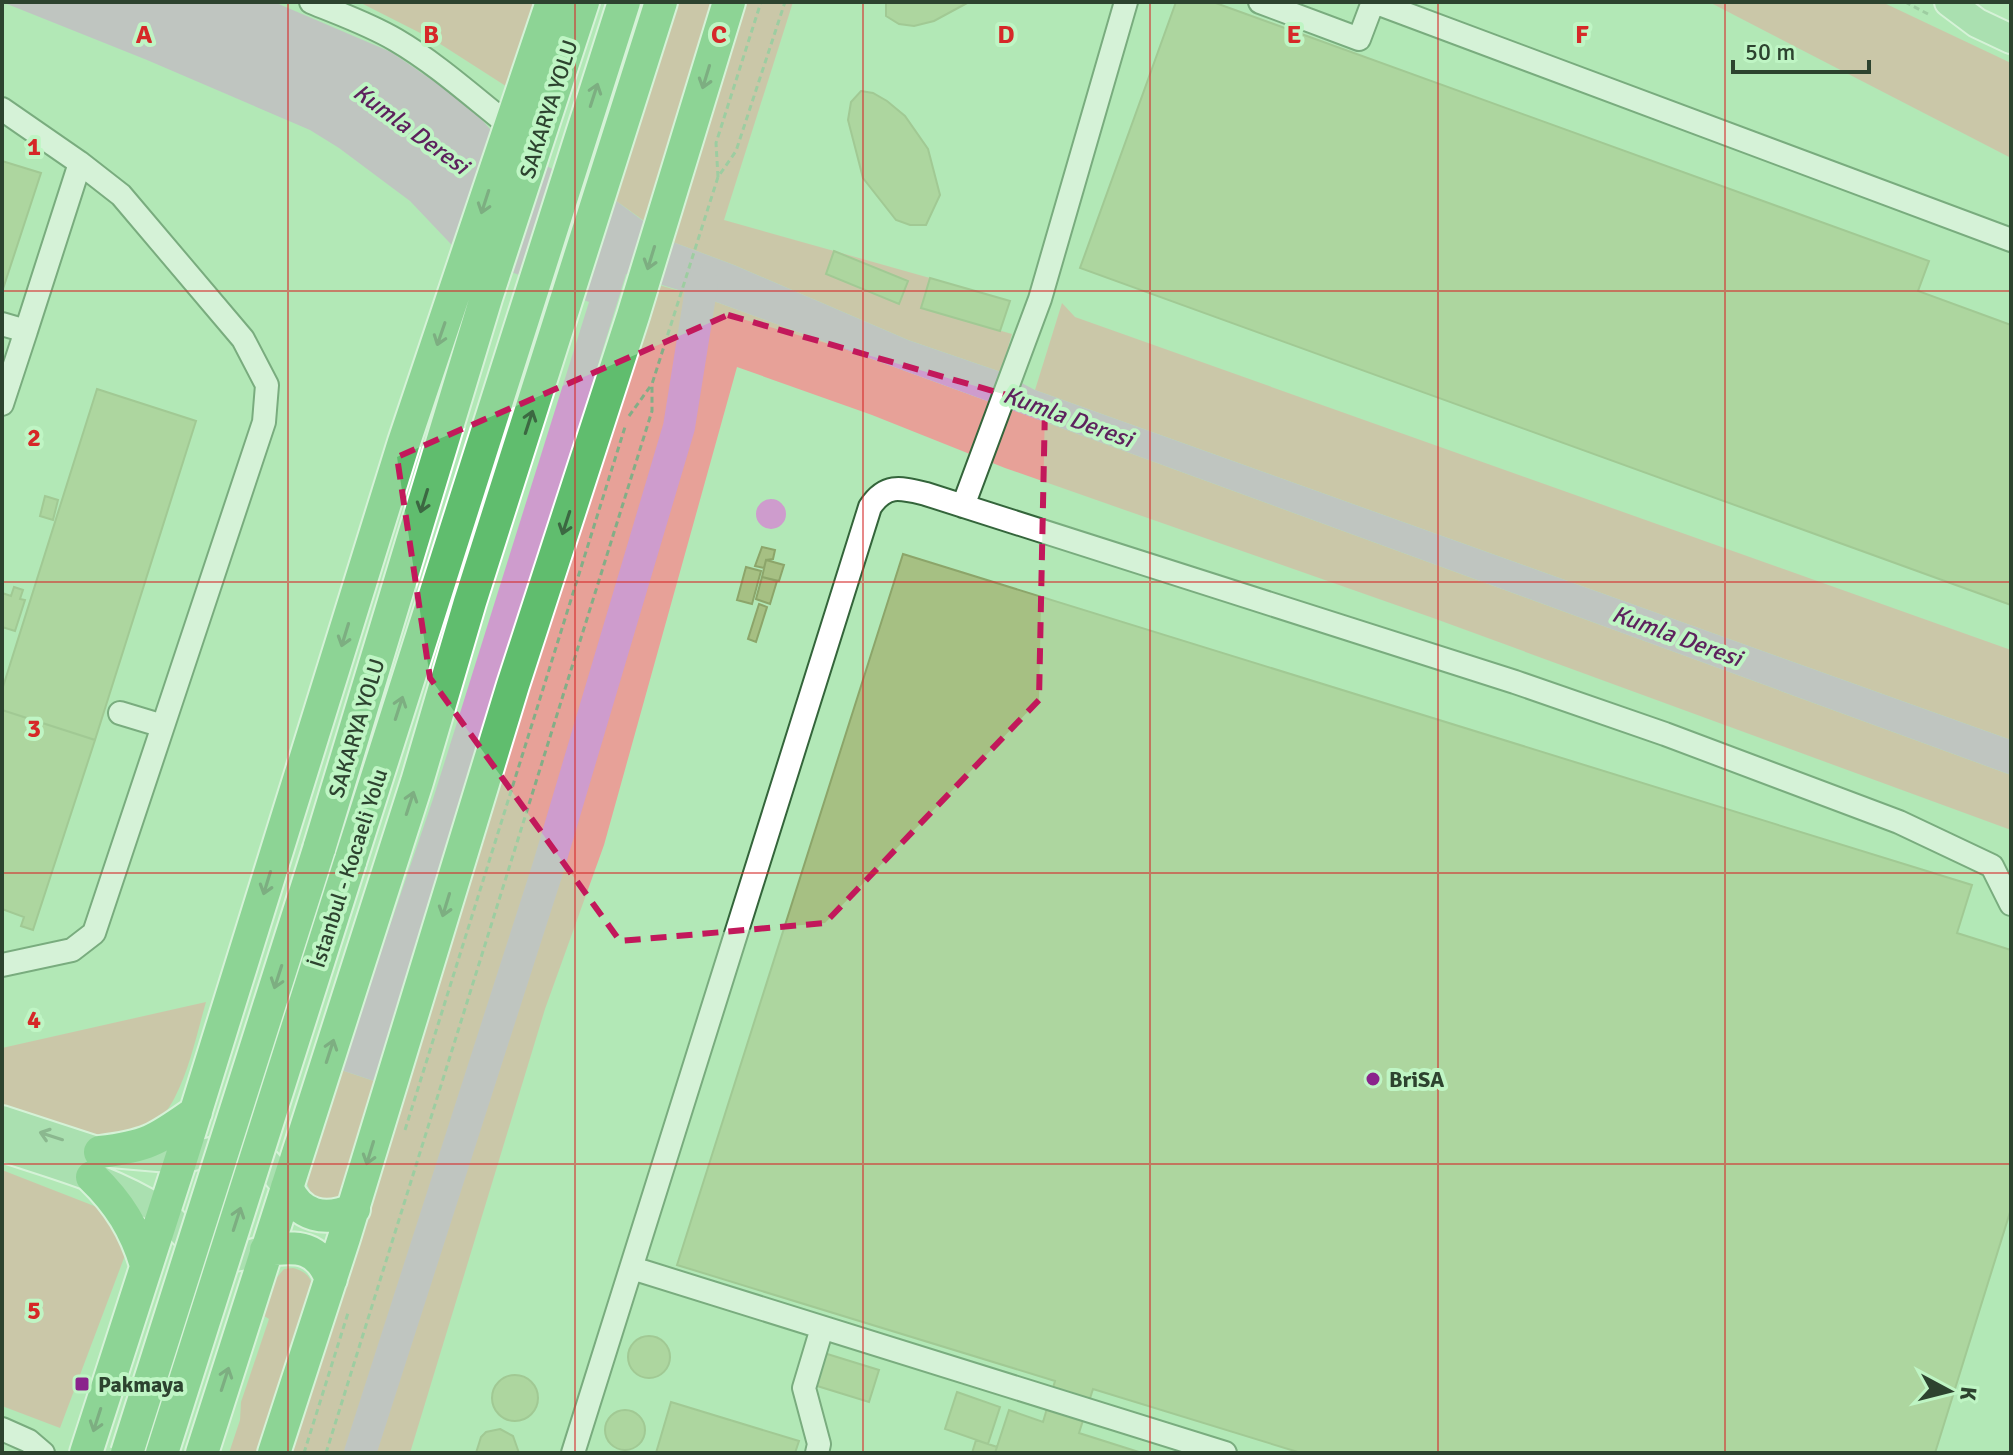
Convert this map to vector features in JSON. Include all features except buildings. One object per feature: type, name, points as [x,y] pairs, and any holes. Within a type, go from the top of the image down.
[{"type":"highway","points":[[515,142],[552,2]]},
{"type":"highway","name":"SAKARYA YOLU","points":[[127,1453],[319,849],[486,298],[481,263],[515,142],[583,2]]},
{"type":"highway","name":"İstanbul - Kocaeli Yolu","points":[[162,1453],[624,2]]},
{"type":"highway","points":[[202,1453],[417,782],[470,602],[661,2]]},
{"type":"highway","points":[[274,1453],[342,1290],[354,1209],[513,685],[633,316],[729,2]]},
{"type":"highway","points":[[86,1453],[196,1112],[404,442],[481,263]]},
{"type":"highway","points":[[362,583],[486,298]]},
{"type":"highway","points":[[470,602],[517,340]]},
{"type":"highway","points":[[210,1066],[218,1088],[229,1103],[250,1116],[278,1122],[294,1119],[311,1110]]},
{"type":"highway","points":[[146,1265],[136,1235],[96,1164],[150,1143],[196,1112]]},
{"type":"highway","points":[[287,1187],[295,1202],[314,1215],[338,1216],[354,1209]]},
{"type":"highway","points":[[266,1250],[287,1247],[303,1249],[315,1255],[342,1290]]},
{"type":"highway","points":[[132,1310],[153,1298],[171,1293],[195,1295],[215,1303],[238,1339]]},
{"type":"main road","points":[[1930,2],[2011,39]]},
{"type":"main road","points":[[1949,2],[1977,23]]},
{"type":"main road","points":[[2,1120],[96,1164],[112,1184],[164,1213],[196,1245],[213,1255],[236,1257],[266,1250]]},
{"type":"main road","points":[[2,1147],[96,1164],[181,1159],[223,1149],[244,1150],[266,1162],[287,1187]]},
{"type":"street","points":[[311,2],[366,24],[429,62],[515,142]]},
{"type":"street","points":[[963,506],[1040,299],[1126,2]]},
{"type":"street","points":[[1260,2],[1359,39],[1373,2],[2011,240]]},
{"type":"street","points":[[2,109],[121,195],[243,339],[267,385],[264,422],[94,933],[72,950],[2,965]]},
{"type":"street","points":[[2,404],[80,163]]},
{"type":"street","points":[[2,324],[26,331]]},
{"type":"street","points":[[573,1453],[870,507],[877,496],[890,489],[905,489],[963,506],[1515,682],[1665,734],[1884,816],[1992,866],[2011,904]]},
{"type":"street","points":[[120,713],[163,726]]},
{"type":"street","points":[[632,1268],[1225,1453]]},
{"type":"street","points":[[817,1453],[819,1444],[804,1388],[822,1328]]},
{"type":"street","points":[[2,1429],[29,1441],[43,1453]]},
{"type":"path","points":[[718,177],[716,143],[761,2]]},
{"type":"path","points":[[326,1453],[652,411],[652,384],[718,177],[736,151],[785,2]]},
{"type":"path","points":[[403,1135],[629,414],[652,384]]},
{"type":"path","points":[[304,1453],[342,1290]]},
{"type":"highlighted area","points":[[728,315],[1045,406],[1039,700],[825,923],[620,941],[430,678],[397,457]]},
{"type":"shaded area","points":[[359,2],[539,2],[512,90],[434,40]]},
{"type":"shaded area","points":[[674,2],[717,2],[651,226],[615,200]]},
{"type":"shaded area","points":[[738,2],[793,2],[724,220],[930,278],[921,308],[1012,334],[1001,372],[908,340],[734,265],[670,241]]},
{"type":"shaded area","points":[[1709,2],[1882,2],[2011,63],[2011,158]]},
{"type":"shaded area","points":[[659,285],[708,299],[2011,775],[2011,830],[1433,618],[1005,468],[872,415],[737,367],[604,845],[545,1009],[410,1453],[290,1453],[458,912]]},
{"type":"shaded area","points":[[1062,303],[1075,317],[2011,650],[2011,740],[1035,390]]},
{"type":"shaded area","points":[[206,1002],[189,1062],[175,1097],[160,1118],[141,1131],[119,1136],[96,1135],[71,1130],[2,1106],[2,1048]]},
{"type":"shaded area","points":[[341,1070],[377,1082],[347,1187],[336,1198],[324,1202],[314,1197],[307,1183]]},
{"type":"shaded area","points":[[2,1170],[102,1209],[127,1250],[60,1428],[2,1406]]},
{"type":"shaded area","points":[[293,1268],[307,1275],[313,1290],[264,1453],[229,1453],[240,1420],[241,1402],[269,1319],[264,1316],[273,1282],[284,1269]]},
{"type":"water","name":"Kumla Deresi","points":[[2,2],[274,2],[391,52],[469,105],[504,145],[615,200],[670,241],[734,265],[908,340],[1001,372],[1035,390],[2011,740],[2011,775],[708,299],[626,274],[377,1082],[341,1070],[433,799],[589,302],[496,266],[466,260],[410,201],[310,130]]},
{"type":"water","points":[[771,499],[782,503],[786,514],[782,525],[771,529],[760,525],[756,514],[760,503]]},
{"type":"waterway","points":[[360,1453],[548,868],[679,427],[702,283]]},
{"type":"place","name":"BriSA","points":[[1373,1079]]},
{"type":"place","name":"Pakmaya","points":[[82,1384]]}]
